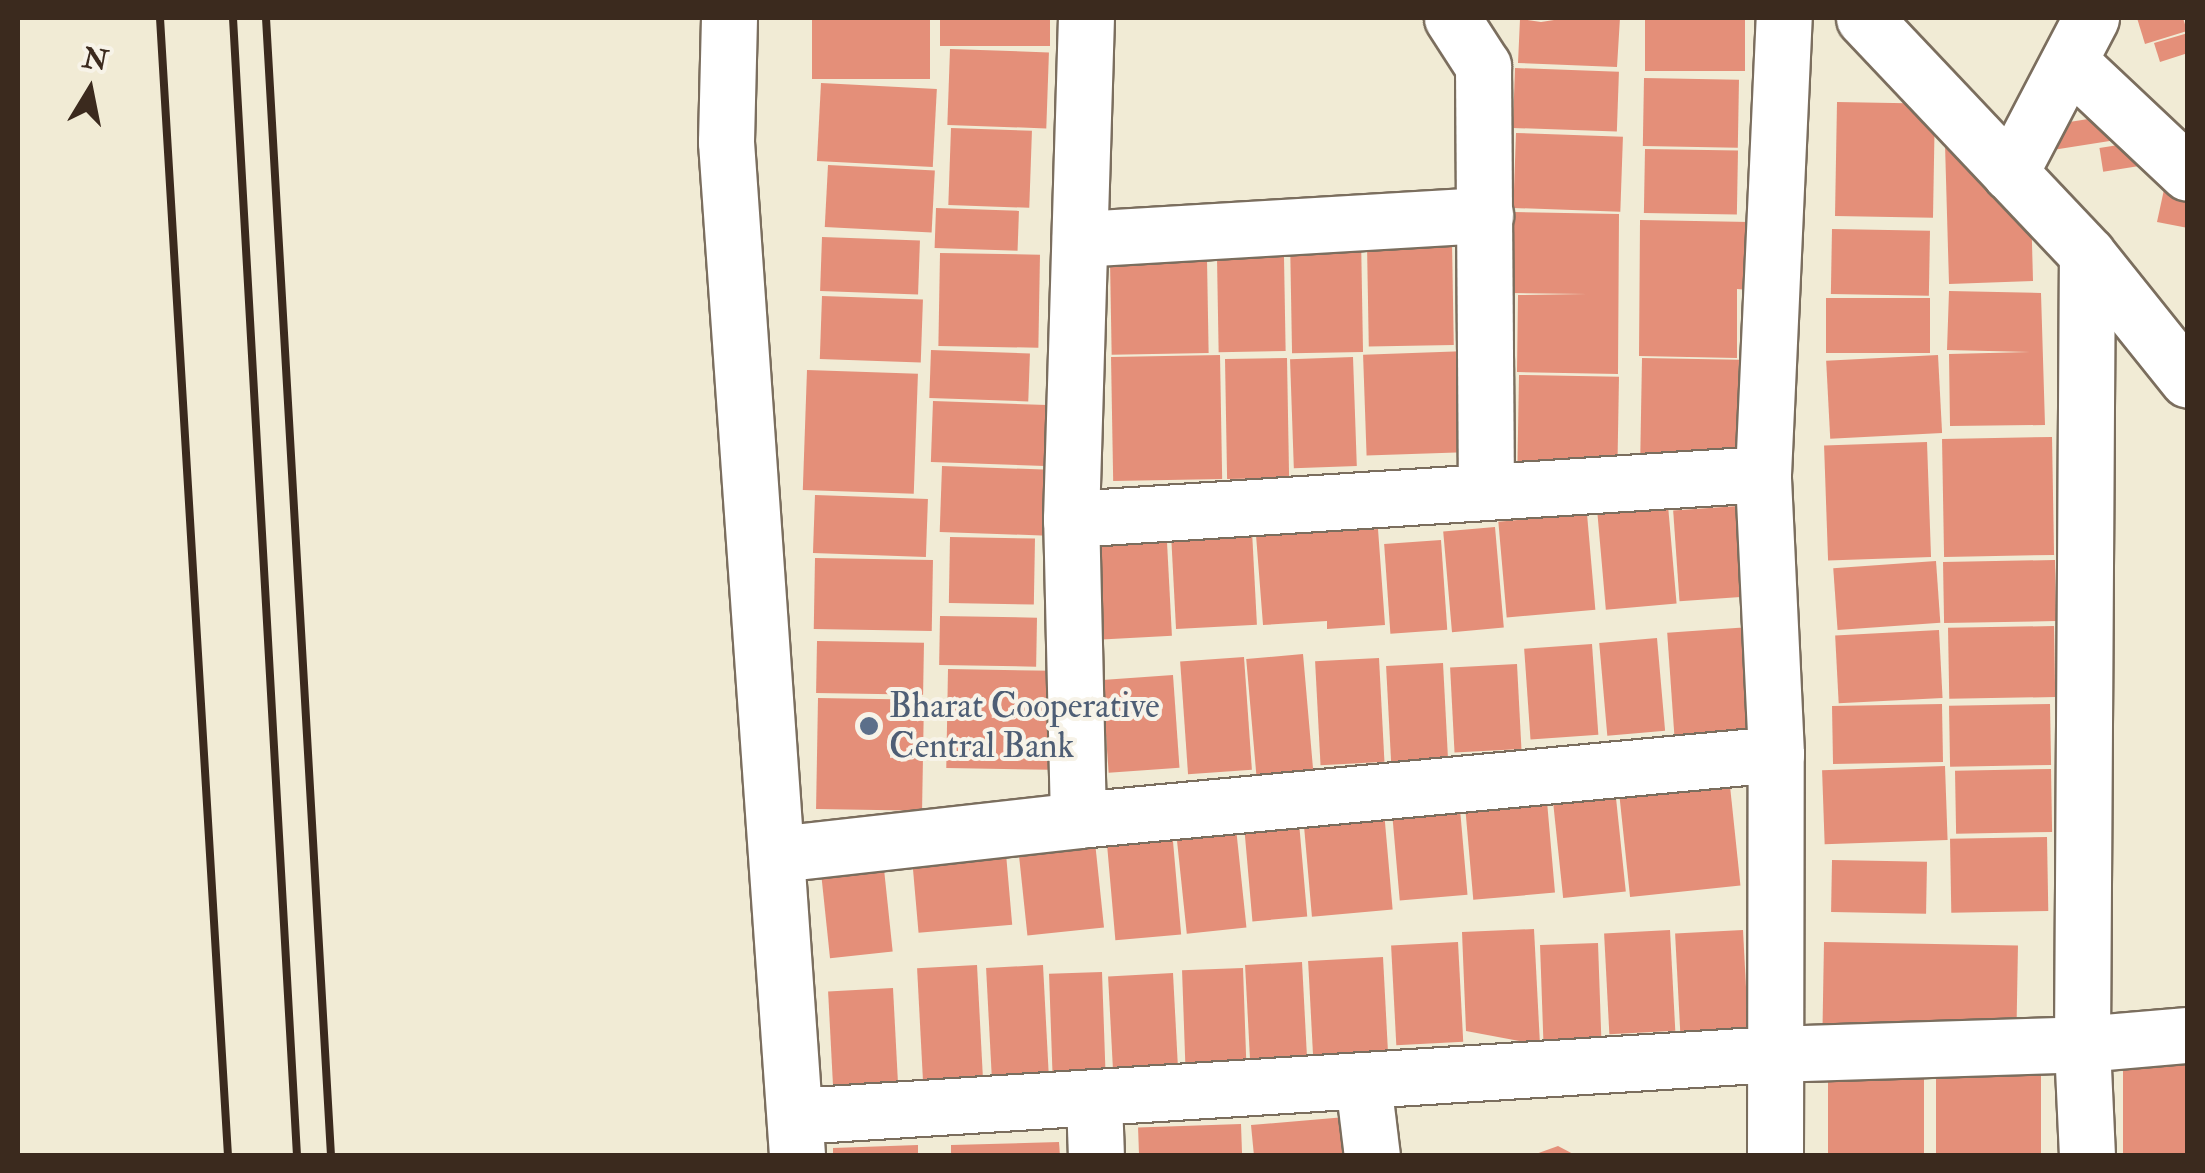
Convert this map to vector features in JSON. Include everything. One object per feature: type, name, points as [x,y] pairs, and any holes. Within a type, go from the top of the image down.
[{"type":"street","points":[[729,18],[726,142],[796,1136],[1094,1100],[1772,1054],[2082,1044],[2188,1035]]},
{"type":"street","points":[[1078,820],[1071,518],[1086,18]]},
{"type":"street","points":[[1452,18],[1482,66],[1486,489]]},
{"type":"street","points":[[1775,1156],[1772,1054],[1776,754],[1762,474],[1784,18]]},
{"type":"street","points":[[1864,18],[2087,254],[2188,380]]},
{"type":"street","points":[[2010,173],[2080,39],[2188,173]]},
{"type":"street","points":[[1080,238],[1484,215]]},
{"type":"street","points":[[2087,254],[2082,1044],[2087,1156]]},
{"type":"street","points":[[1071,518],[1762,474]]},
{"type":"street","points":[[777,854],[1078,820],[1776,754]]},
{"type":"street","points":[[1363,1082],[1372,1156]]},
{"type":"street","points":[[1094,1100],[1096,1156]]},
{"type":"building","points":[[812,18],[930,18],[930,79],[812,79]]},
{"type":"building","points":[[940,18],[1050,18],[1050,46],[940,46]]},
{"type":"building","points":[[1620,18],[1617,67],[1518,63],[1520,19],[1541,22]]},
{"type":"building","points":[[1645,18],[1745,18],[1745,71],[1645,71]]},
{"type":"building","points":[[2137,18],[2183,18],[2187,31],[2145,44]]},
{"type":"building","points":[[2188,33],[2188,53],[2160,62],[2154,43]]},
{"type":"building","points":[[950,49],[1049,52],[1046,128],[947,125]]},
{"type":"building","points":[[1515,68],[1619,72],[1617,132],[1513,128]]},
{"type":"building","points":[[1644,78],[1739,80],[1738,148],[1643,146]]},
{"type":"building","points":[[821,83],[937,89],[933,167],[817,161]]},
{"type":"building","points":[[1837,102],[1935,104],[1933,218],[1835,216]]},
{"type":"building","points":[[2120,114],[2124,139],[2048,151],[2044,126]]},
{"type":"building","points":[[951,128],[1032,131],[1029,208],[948,205]]},
{"type":"building","points":[[1516,133],[1623,137],[1620,212],[1513,208]]},
{"type":"building","points":[[2137,142],[2141,166],[2103,172],[2099,148]]},
{"type":"building","points":[[1945,144],[2031,206],[2033,281],[1949,284]]},
{"type":"building","points":[[1645,149],[1738,151],[1737,215],[1644,213]]},
{"type":"building","points":[[828,165],[935,171],[932,233],[825,227]]},
{"type":"building","points":[[2165,185],[2188,189],[2188,228],[2157,222]]},
{"type":"building","points":[[936,208],[1019,211],[1018,251],[935,248]]},
{"type":"building","points":[[1514,212],[1619,214],[1618,374],[1517,372],[1518,295],[1587,294],[1512,293]]},
{"type":"building","points":[[1640,220],[1750,222],[1749,290],[1737,289],[1737,358],[1639,356]]},
{"type":"building","points":[[1832,229],[1930,231],[1929,296],[1831,294]]},
{"type":"building","points":[[1361,236],[1363,352],[1292,353],[1290,237]]},
{"type":"building","points":[[822,237],[920,240],[918,294],[820,291]]},
{"type":"building","points":[[1452,243],[1454,345],[1369,346],[1367,244]]},
{"type":"building","points":[[940,253],[1040,255],[1038,348],[938,346]]},
{"type":"building","points":[[1284,257],[1286,351],[1219,352],[1217,258]]},
{"type":"building","points":[[1207,259],[1209,353],[1112,355],[1110,261]]},
{"type":"building","points":[[1949,291],[2041,293],[2045,425],[1950,426],[1949,354],[2030,352],[1947,350]]},
{"type":"building","points":[[822,296],[923,300],[921,362],[820,359]]},
{"type":"building","points":[[1826,298],[1930,298],[1930,353],[1826,353]]},
{"type":"building","points":[[931,350],[1030,353],[1028,401],[929,398]]},
{"type":"building","points":[[1468,351],[1472,452],[1367,456],[1363,355]]},
{"type":"building","points":[[1220,355],[1222,479],[1113,481],[1111,357]]},
{"type":"building","points":[[1938,355],[1942,433],[1830,439],[1826,361]]},
{"type":"building","points":[[1353,357],[1357,466],[1294,468],[1290,359]]},
{"type":"building","points":[[1287,358],[1289,478],[1227,479],[1225,359]]},
{"type":"building","points":[[1642,358],[1739,360],[1737,463],[1640,461]]},
{"type":"building","points":[[807,370],[918,374],[914,494],[803,490]]},
{"type":"building","points":[[1519,375],[1619,377],[1617,470],[1517,468]]},
{"type":"building","points":[[933,401],[1047,405],[1045,466],[931,462]]},
{"type":"building","points":[[2052,437],[2054,555],[1944,557],[1942,439]]},
{"type":"building","points":[[1927,442],[1931,557],[1828,561],[1824,446]]},
{"type":"building","points":[[942,466],[1050,470],[1048,536],[940,532]]},
{"type":"building","points":[[1667,494],[1677,604],[1606,610],[1596,500]]},
{"type":"building","points":[[815,495],[928,499],[926,557],[813,553]]},
{"type":"building","points":[[1738,506],[1744,597],[1680,601],[1673,511]]},
{"type":"building","points":[[1587,514],[1595,610],[1507,617],[1498,522]]},
{"type":"building","points":[[1495,527],[1504,628],[1452,632],[1443,532]]},
{"type":"building","points":[[1378,529],[1385,625],[1327,629],[1327,621],[1263,625],[1256,535]]},
{"type":"building","points":[[1252,531],[1257,625],[1176,629],[1171,535]]},
{"type":"building","points":[[950,537],[1035,538],[1034,604],[949,603]]},
{"type":"building","points":[[1441,540],[1447,630],[1390,634],[1384,544]]},
{"type":"building","points":[[1167,542],[1172,636],[1102,640],[1097,546]]},
{"type":"building","points":[[815,558],[933,560],[932,631],[814,629]]},
{"type":"building","points":[[2055,560],[2056,621],[1944,623],[1943,562]]},
{"type":"building","points":[[1936,561],[1940,623],[1838,630],[1833,568]]},
{"type":"building","points":[[940,616],[1037,618],[1036,667],[939,665]]},
{"type":"building","points":[[2054,626],[2055,697],[1949,699],[1948,628]]},
{"type":"building","points":[[1750,627],[1757,731],[1674,737],[1667,633]]},
{"type":"building","points":[[1939,630],[1943,698],[1839,703],[1835,635]]},
{"type":"building","points":[[1657,638],[1665,731],[1607,736],[1599,643]]},
{"type":"building","points":[[817,641],[924,643],[923,695],[816,693]]},
{"type":"building","points":[[1592,644],[1598,735],[1531,740],[1524,649]]},
{"type":"building","points":[[1303,654],[1313,771],[1256,776],[1246,659]]},
{"type":"building","points":[[1244,657],[1252,770],[1188,774],[1180,661]]},
{"type":"building","points":[[1379,658],[1384,762],[1321,765],[1315,661]]},
{"type":"building","points":[[1443,663],[1448,765],[1391,768],[1386,666]]},
{"type":"building","points":[[1517,664],[1521,749],[1455,752],[1450,668]]},
{"type":"building","points":[[948,669],[1052,671],[1050,770],[946,768]]},
{"type":"building","points":[[1173,675],[1179,768],[1109,773],[1102,680]]},
{"type":"building","points":[[818,698],[924,700],[922,811],[816,809]]},
{"type":"building","points":[[1942,704],[1943,762],[1833,764],[1832,706]]},
{"type":"building","points":[[2050,704],[2051,765],[1950,767],[1949,706]]},
{"type":"building","points":[[1945,766],[1948,840],[1825,844],[1822,770]]},
{"type":"building","points":[[2051,769],[2052,832],[1956,834],[1955,771]]},
{"type":"building","points":[[1614,779],[1626,891],[1563,898],[1551,786]]},
{"type":"building","points":[[1730,786],[1740,885],[1630,897],[1620,798]]},
{"type":"building","points":[[1546,790],[1555,893],[1473,900],[1464,797]]},
{"type":"building","points":[[1460,809],[1467,895],[1400,901],[1392,815]]},
{"type":"building","points":[[1298,811],[1307,917],[1252,921],[1243,816]]},
{"type":"building","points":[[1384,811],[1393,910],[1312,917],[1303,818]]},
{"type":"building","points":[[1236,828],[1246,927],[1187,934],[1176,834]]},
{"type":"building","points":[[1172,830],[1181,935],[1115,940],[1106,836]]},
{"type":"building","points":[[1004,831],[1012,925],[919,933],[910,839]]},
{"type":"building","points":[[2047,837],[2048,911],[1951,913],[1950,839]]},
{"type":"building","points":[[1095,842],[1104,928],[1027,936],[1018,850]]},
{"type":"building","points":[[1832,860],[1927,862],[1926,914],[1831,912]]},
{"type":"building","points":[[884,869],[893,952],[830,958],[821,876]]},
{"type":"building","points":[[1534,929],[1540,1045],[1466,1031],[1462,932]]},
{"type":"building","points":[[1670,930],[1675,1031],[1609,1034],[1604,933]]},
{"type":"building","points":[[1743,930],[1749,1047],[1681,1050],[1675,934]]},
{"type":"building","points":[[1458,942],[1463,1042],[1396,1045],[1391,946]]},
{"type":"building","points":[[1824,942],[2018,945],[2016,1039],[1822,1036]]},
{"type":"building","points":[[1598,943],[1601,1041],[1543,1043],[1540,945]]},
{"type":"building","points":[[1383,957],[1388,1059],[1313,1063],[1308,961]]},
{"type":"building","points":[[1302,962],[1307,1062],[1250,1065],[1245,965]]},
{"type":"building","points":[[977,965],[983,1077],[923,1080],[917,968]]},
{"type":"building","points":[[1043,965],[1049,1078],[992,1081],[986,968]]},
{"type":"building","points":[[1243,968],[1247,1069],[1186,1071],[1182,970]]},
{"type":"building","points":[[1102,972],[1106,1080],[1053,1082],[1049,974]]},
{"type":"building","points":[[1173,973],[1179,1081],[1114,1084],[1108,976]]},
{"type":"building","points":[[893,988],[898,1086],[833,1089],[828,991]]},
{"type":"building","points":[[2123,1065],[2188,1065],[2188,1156],[2123,1156]]},
{"type":"building","points":[[1936,1070],[2041,1070],[2041,1156],[1936,1156]]},
{"type":"building","points":[[1828,1075],[1924,1075],[1924,1156],[1828,1156]]},
{"type":"building","points":[[1357,1116],[1360,1156],[1254,1156],[1251,1125]]},
{"type":"building","points":[[1241,1124],[1242,1156],[1139,1156],[1138,1128]]},
{"type":"building","points":[[1059,1142],[1060,1156],[951,1156],[951,1145]]},
{"type":"building","points":[[918,1145],[918,1156],[833,1156],[833,1148]]},
{"type":"building","points":[[1558,1146],[1577,1156],[1533,1156],[1533,1155]]},
{"type":"railway","points":[[160,18],[228,1156]]},
{"type":"railway","points":[[233,18],[297,1156]]},
{"type":"railway","points":[[266,18],[331,1156]]},
{"type":"place","name":"Bharat Cooperative Central Bank","points":[[869,726]]}]
